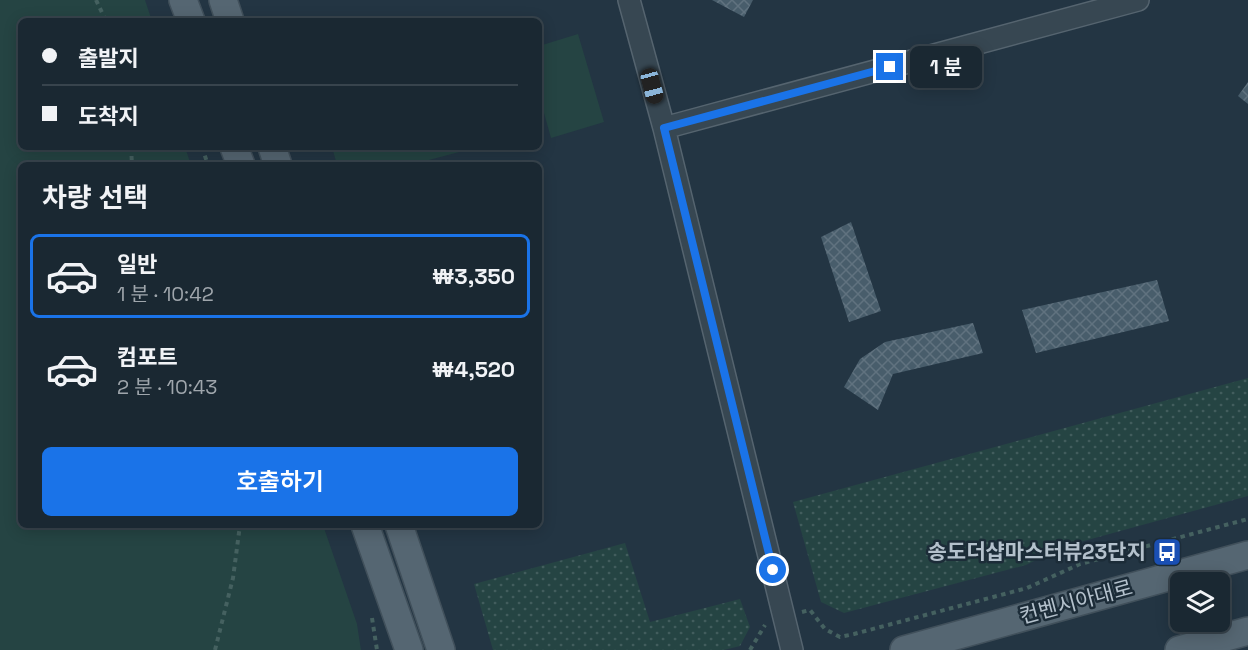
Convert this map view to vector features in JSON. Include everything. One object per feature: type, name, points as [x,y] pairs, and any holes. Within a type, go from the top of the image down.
[{"type":"main road","points":[[183,0],[190,18]]},
{"type":"main road","points":[[223,0],[229,18]]},
{"type":"main road","points":[[366,528],[409,650]]},
{"type":"main road","points":[[400,528],[441,650]]},
{"type":"main road","name":"컨벤시아대로","points":[[904,650],[1248,555]]},
{"type":"main road","points":[[1179,650],[1248,631]]},
{"type":"street","points":[[629,0],[664,128],[792,650]]},
{"type":"street","points":[[664,128],[1138,0]]},
{"type":"path","points":[[96,0],[104,18]]},
{"type":"path","points":[[810,610],[825,629],[840,637],[847,636],[1026,588],[1080,564],[1248,519]]},
{"type":"path","points":[[216,650],[233,578],[240,528]]},
{"type":"path","points":[[750,650],[768,621]]},
{"type":"green space","points":[[0,0],[145,0],[151,18],[18,18],[18,150],[186,150],[190,162],[18,162],[18,528],[324,528],[357,624],[361,650],[0,650]]},
{"type":"green space","points":[[578,34],[604,122],[551,138],[542,106],[542,45]]},
{"type":"green space","points":[[333,150],[467,150],[421,162],[336,162]]},
{"type":"green space","points":[[1248,378],[1248,496],[1062,547],[1026,565],[844,613],[821,602],[793,502]]},
{"type":"green space","points":[[625,543],[650,622],[740,599],[750,627],[740,646],[724,650],[493,650],[474,584]]},
{"type":"building","points":[[712,0],[753,0],[744,17]]},
{"type":"building","points":[[1248,82],[1248,104],[1238,96]]},
{"type":"building","points":[[851,222],[881,311],[849,322],[821,237]]},
{"type":"building","points":[[1157,280],[1169,321],[1036,353],[1022,310]]},
{"type":"building","points":[[973,323],[983,353],[893,374],[878,410],[844,387],[860,359],[885,342]]},
{"type":"place","name":"송도더샵마스터뷰23단지","points":[[1167,552]]},
{"type":"route","points":[[773,570],[664,128],[890,67]]}]
